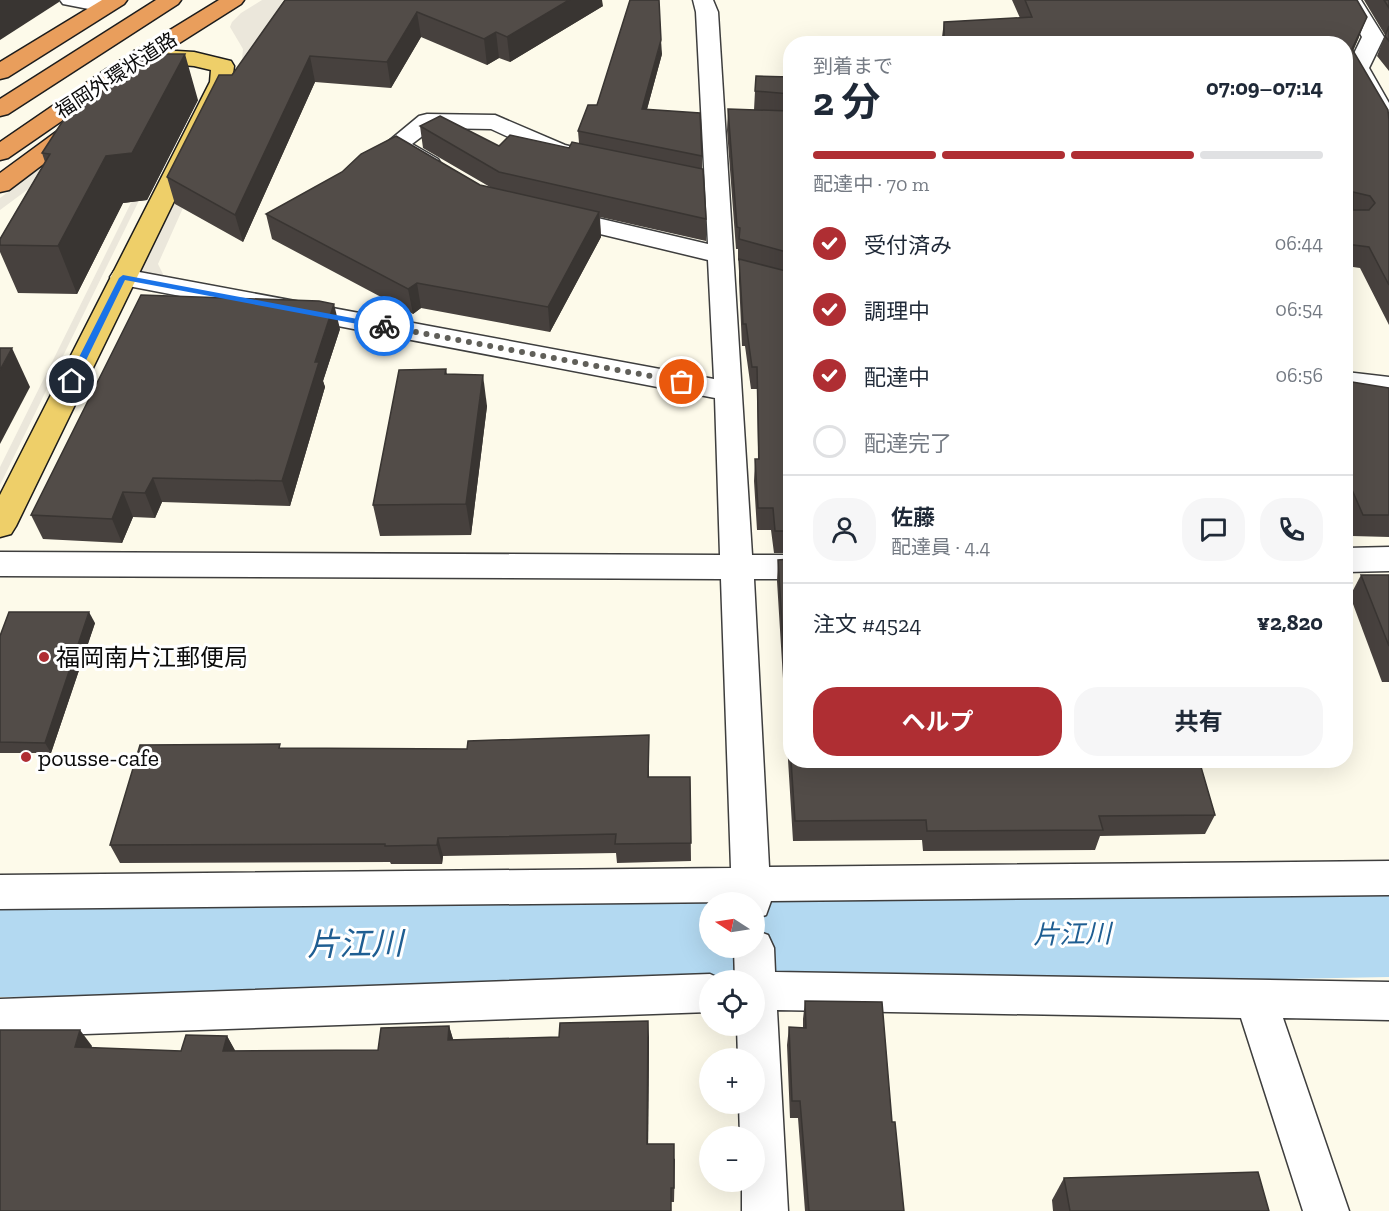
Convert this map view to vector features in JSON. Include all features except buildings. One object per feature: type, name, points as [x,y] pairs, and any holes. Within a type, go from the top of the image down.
[{"type":"highway","name":"福岡外環状道路","points":[[0,97],[35,73],[158,0]]},
{"type":"highway","points":[[0,109],[171,0]]},
{"type":"highway","points":[[0,153],[111,75],[233,0]]},
{"type":"highway","name":"福岡外環状道路","points":[[0,153],[116,73],[233,0]]},
{"type":"highway","points":[[0,72],[110,3]]},
{"type":"highway","points":[[0,185],[115,99],[116,73]]},
{"type":"main road","points":[[0,526],[221,82],[223,66],[194,59],[142,56]]},
{"type":"street","points":[[70,0],[110,3]]},
{"type":"street","points":[[703,0],[707,12],[724,121],[706,182],[729,265],[729,391],[735,568],[752,892]]},
{"type":"street","points":[[1352,0],[1373,37],[1358,68],[1389,124]]},
{"type":"street","points":[[445,173],[396,145],[428,121],[495,122],[558,151],[603,160]]},
{"type":"street","points":[[538,212],[729,265]]},
{"type":"street","points":[[123,278],[729,391]]},
{"type":"street","points":[[1353,382],[1389,386]]},
{"type":"street","points":[[1353,560],[1389,559]]},
{"type":"street","points":[[0,564],[783,567]]},
{"type":"street","points":[[765,896],[1389,878]]},
{"type":"street","points":[[0,892],[699,896]]},
{"type":"street","points":[[765,977],[1256,1000],[1389,1001]]},
{"type":"street","points":[[0,1017],[699,993]]},
{"type":"street","points":[[1256,1000],[1326,1211]]},
{"type":"street","points":[[758,1036],[765,1211]]},
{"type":"shaded area","points":[[262,0],[283,0],[249,60],[158,264],[165,278],[142,273],[141,265],[242,60],[243,49],[230,27],[232,22],[241,13]]},
{"type":"shaded area","points":[[180,69],[191,74],[192,92],[0,485],[0,467],[185,94],[158,93],[0,210],[0,198],[140,93]]},
{"type":"waterway","name":"片江川","points":[[765,940],[1389,929]]},
{"type":"waterway","name":"片江川","points":[[0,948],[699,941]]},
{"type":"way so far","points":[[384,326],[682,382]]},
{"type":"place","name":"福岡南片江郵便局","points":[[44,657]]},
{"type":"place","name":"pousse-cafe","points":[[26,757]]},
{"type":"route","points":[[72,381],[123,278],[384,326]]}]
